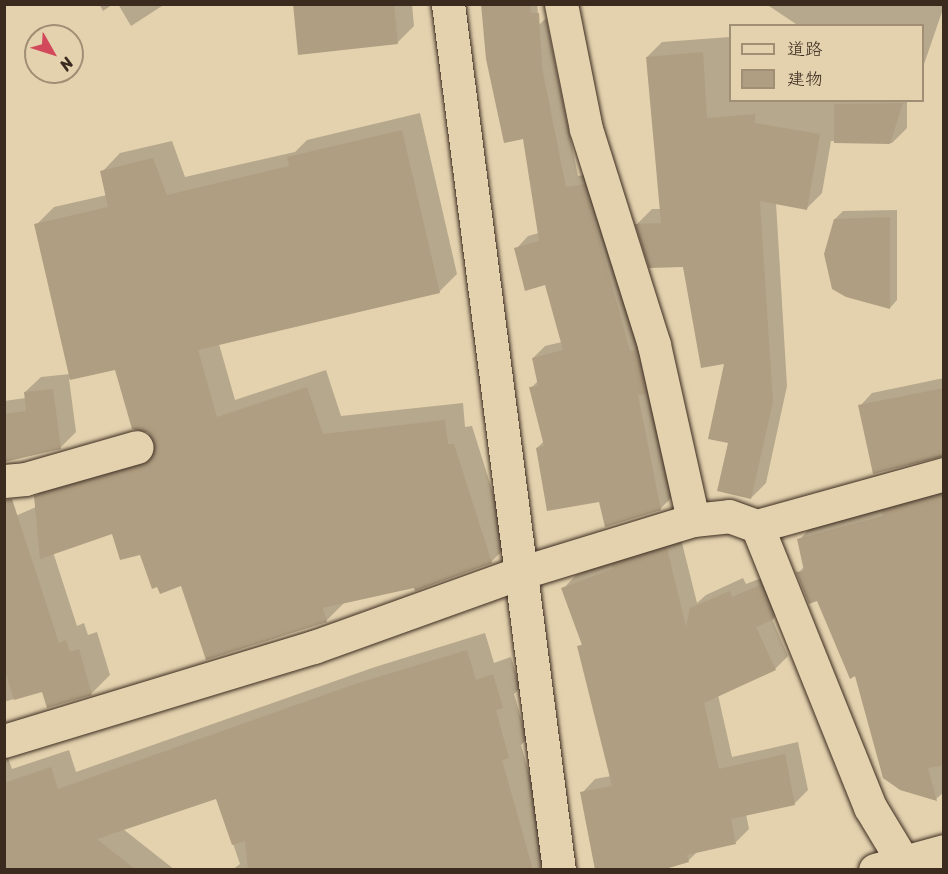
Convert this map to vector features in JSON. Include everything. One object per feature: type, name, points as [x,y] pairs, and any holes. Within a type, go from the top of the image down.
[{"type":"street","points":[[448,4],[559,870]]},
{"type":"street","points":[[561,4],[586,129],[654,345],[693,520]]},
{"type":"street","points":[[4,481],[25,479],[137,447]]},
{"type":"street","points":[[4,741],[314,647],[520,573],[693,520],[729,516],[757,526],[944,474]]},
{"type":"street","points":[[757,526],[896,867],[944,851]]},
{"type":"building","points":[[293,4],[394,4],[398,44],[298,55]]},
{"type":"building","points":[[481,4],[530,4],[531,13],[539,13],[542,67],[566,187],[584,184],[630,351],[636,350],[646,394],[638,395],[661,510],[605,527],[599,502],[547,511],[536,448],[544,446],[529,387],[538,386],[532,358],[563,350],[545,285],[525,291],[514,248],[539,241],[523,139],[504,143],[486,59]]},
{"type":"building","points":[[703,52],[707,118],[755,114],[755,123],[820,134],[807,210],[760,201],[773,402],[751,499],[717,491],[728,443],[708,439],[724,364],[701,368],[683,267],[649,268],[635,224],[661,223],[646,57]]},
{"type":"building","points":[[903,103],[890,144],[834,143],[834,104]]},
{"type":"building","points":[[402,130],[440,293],[198,350],[217,417],[307,387],[323,434],[445,420],[448,444],[454,444],[492,563],[415,591],[414,588],[323,608],[327,622],[206,660],[181,586],[160,594],[157,587],[152,589],[140,555],[120,560],[112,534],[40,559],[34,496],[142,465],[151,460],[155,442],[150,433],[132,429],[115,370],[70,380],[34,224],[108,207],[100,171],[153,158],[167,195],[289,166],[287,157]]},
{"type":"building","points":[[890,217],[890,309],[846,297],[832,289],[824,254],[834,219]]},
{"type":"building","points":[[944,388],[944,456],[873,474],[858,405]]},
{"type":"building","points":[[53,389],[61,449],[4,462],[4,414],[26,411],[24,392]]},
{"type":"building","points":[[944,494],[944,765],[928,768],[937,801],[900,790],[883,778],[855,676],[850,679],[817,601],[809,604],[796,572],[804,571],[797,539],[883,516],[882,511]]},
{"type":"building","points":[[12,499],[59,643],[66,640],[70,652],[79,649],[92,695],[47,708],[42,692],[14,700],[4,667],[4,500]]},
{"type":"building","points":[[667,548],[686,627],[690,608],[730,591],[732,597],[760,585],[774,619],[756,627],[776,670],[704,703],[719,769],[785,754],[795,805],[731,819],[736,844],[687,855],[689,862],[662,870],[595,870],[580,792],[612,786],[577,646],[582,645],[561,588],[613,569],[612,564]]},
{"type":"building","points":[[467,650],[476,680],[493,674],[503,708],[496,710],[509,758],[502,760],[533,870],[248,870],[245,841],[232,845],[216,799],[97,839],[136,870],[4,870],[4,783],[51,767],[58,789],[355,684]]}]
